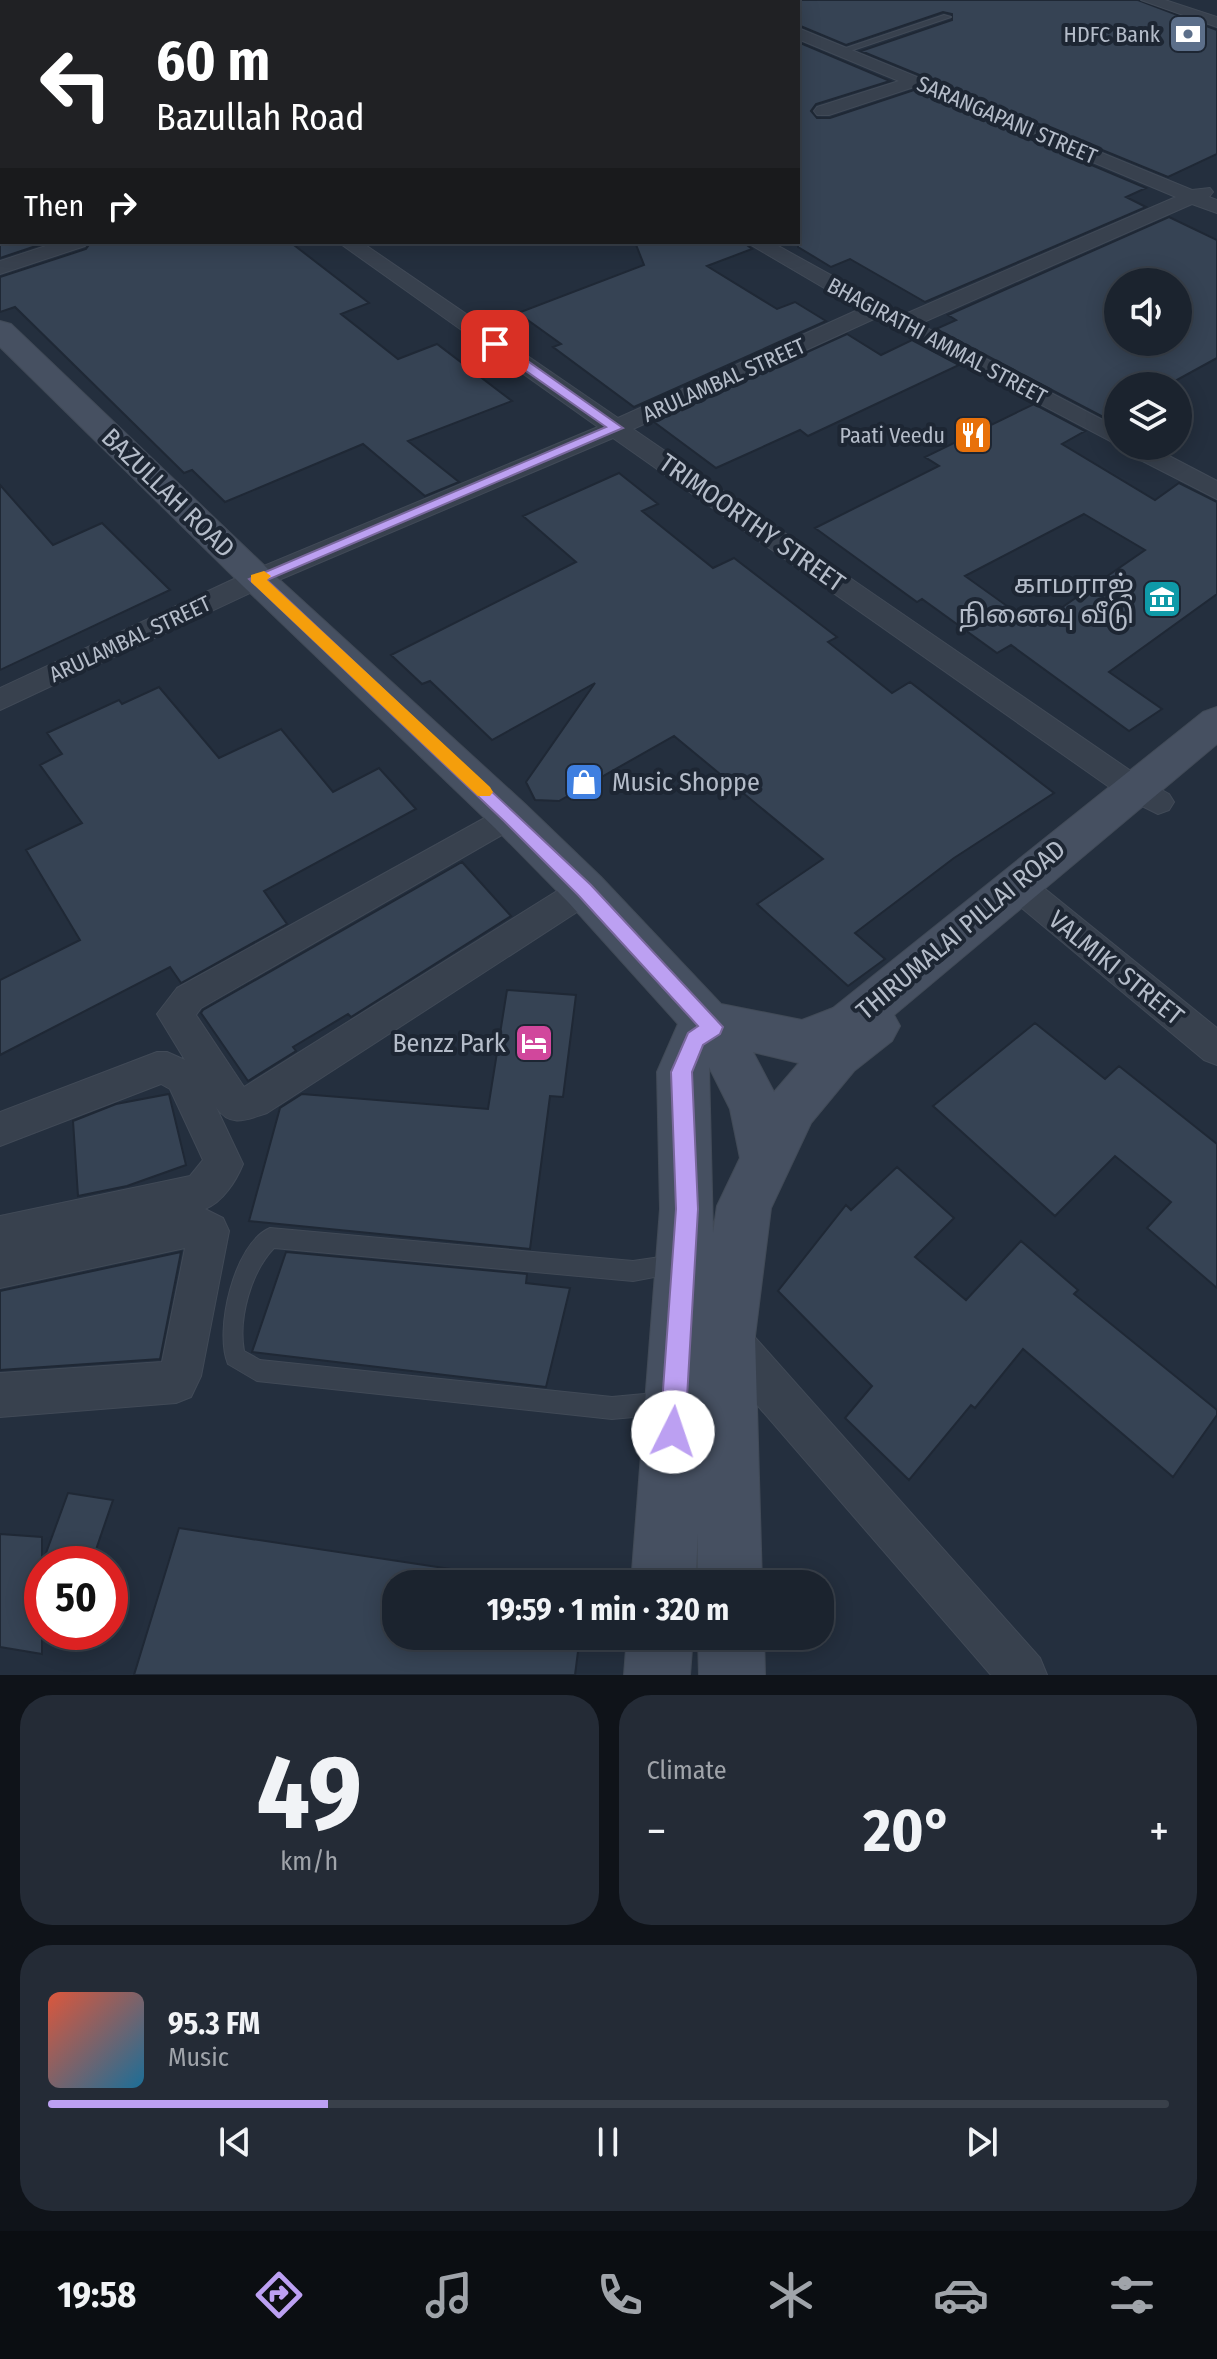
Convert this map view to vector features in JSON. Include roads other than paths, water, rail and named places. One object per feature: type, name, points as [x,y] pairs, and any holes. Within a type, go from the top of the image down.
[{"type":"main road","name":"BAZULLAH ROAD","points":[[0,330],[257,579],[510,816],[585,890],[712,1027]]},
{"type":"main road","name":"THIRUMALAI PILLAI ROAD","points":[[712,1027],[725,1024],[760,1035],[803,1042],[850,1023],[1026,893],[1145,795],[1217,722]]},
{"type":"main road","points":[[1145,795],[1217,758]]},
{"type":"main road","points":[[730,1570],[726,1336],[744,1206],[793,1107],[836,1056],[1026,893]]},
{"type":"main road","points":[[712,1027],[763,1059],[795,1070],[836,1056]]},
{"type":"main road","points":[[712,1027],[747,1087],[756,1109],[767,1161]]},
{"type":"main road","points":[[664,1570],[688,1172],[682,1072],[696,1039],[712,1027]]},
{"type":"main road","points":[[657,1675],[659,1650]]},
{"type":"main road","points":[[731,1650],[732,1675]]},
{"type":"street","points":[[1149,0],[1217,22]]},
{"type":"street","name":"SARANGAPANI STREET","points":[[800,34],[1217,207]]},
{"type":"street","points":[[800,47],[818,41]]},
{"type":"street","points":[[823,111],[914,82]]},
{"type":"street","points":[[903,323],[1217,186]]},
{"type":"street","points":[[0,268],[72,244]]},
{"type":"street","name":"TRIMOORTHY STREET","points":[[351,244],[1145,795]]},
{"type":"street","name":"BHAGIRATHI AMMAL STREET","points":[[760,244],[1104,431]]},
{"type":"street","name":"ARULAMBAL STREET","points":[[0,700],[257,579],[616,428],[877,310]]},
{"type":"street","points":[[1158,460],[1217,491]]},
{"type":"street","points":[[510,816],[189,998],[175,1014],[236,1106],[254,1101],[585,890]]},
{"type":"street","name":"VALMIKI STREET","points":[[1026,893],[1217,1049]]},
{"type":"street","points":[[0,1129],[157,1068],[167,1068],[183,1078],[224,1164],[201,1192],[0,1235]]},
{"type":"street","points":[[0,1268],[201,1226],[209,1231],[180,1376],[176,1382],[0,1395]]},
{"type":"street","points":[[726,1336],[1023,1675]]},
{"type":"lane","points":[[841,51],[947,17]]},
{"type":"lane","points":[[674,1402],[612,1408],[257,1370],[235,1357],[230,1343],[248,1265],[258,1247],[270,1238],[633,1271],[684,1264]]},
{"type":"place","name":"HDFC Bank","points":[[1188,34]]},
{"type":"place","name":"Paati Veedu","points":[[973,435]]},
{"type":"place","name":"காமராஜ் நினைவு வீடு","points":[[1162,599]]},
{"type":"place","name":"Music Shoppe","points":[[584,782]]},
{"type":"place","name":"Benzz Park","points":[[534,1043]]}]
